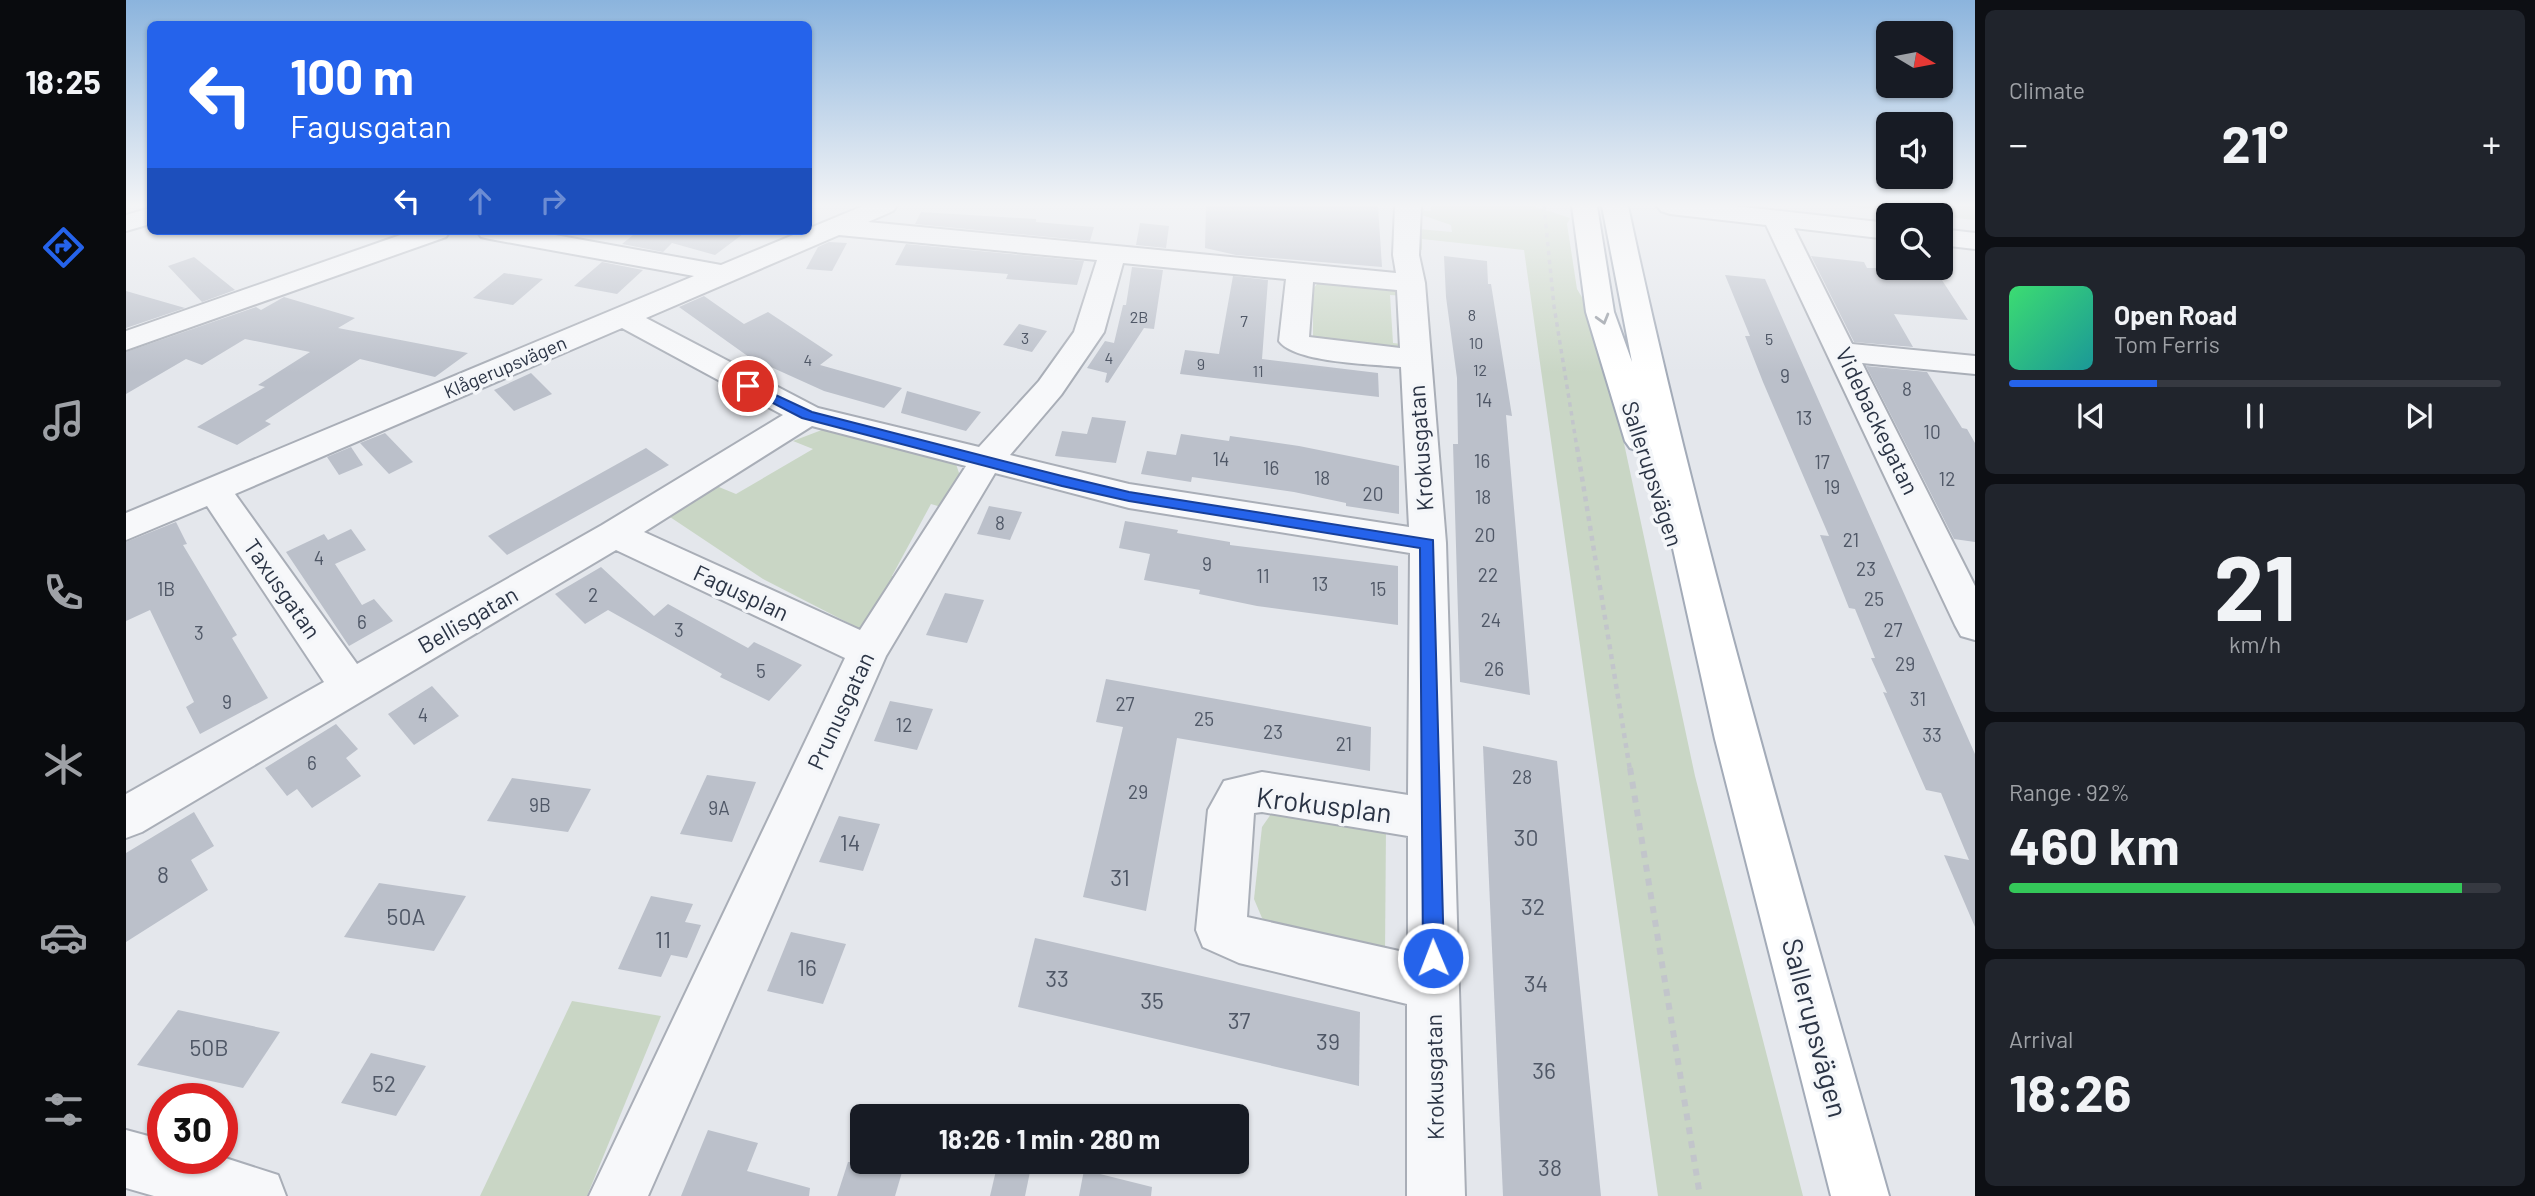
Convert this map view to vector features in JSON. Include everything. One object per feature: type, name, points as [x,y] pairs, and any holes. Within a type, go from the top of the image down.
[{"type":"main road","name":"Sallerupsvägen","points":[[1592,262],[1600,312],[1737,739]]},
{"type":"main road","name":"Sallerupsvägen","points":[[1626,262],[1641,338],[1737,739],[1860,1196]]},
{"type":"street","points":[[126,341],[350,262]]},
{"type":"street","points":[[659,262],[726,274]]},
{"type":"street","name":"Klågerupsvägen","points":[[126,527],[755,262]]},
{"type":"street","name":"Prunusgatan","points":[[618,1196],[868,651],[985,462],[1050,388],[1089,332],[1110,262]]},
{"type":"street","points":[[1180,262],[1300,272],[1335,262]]},
{"type":"street","name":"Krokusgatan","points":[[1409,262],[1428,543],[1436,1196]]},
{"type":"street","name":"Videbackegatan","points":[[1798,262],[1844,352],[1958,555],[1975,625]]},
{"type":"street","points":[[1300,272],[1294,341],[1306,347],[1414,359]]},
{"type":"street","points":[[623,317],[807,415],[985,462],[1129,496],[1428,543]]},
{"type":"street","points":[[1844,352],[1975,365]]},
{"type":"street","name":"Bellisgatan","points":[[126,818],[615,534],[807,415]]},
{"type":"street","name":"Taxusgatan","points":[[214,490],[351,688]]},
{"type":"street","name":"Fagusplan","points":[[615,534],[868,651]]},
{"type":"street","name":"Krokusplan","points":[[1431,820],[1262,792],[1240,795],[1231,810],[1220,912],[1221,930],[1239,939],[1434,985]]},
{"type":"street","points":[[126,1159],[257,1196]]},
{"type":"path","points":[[1550,262],[1556,320],[1700,1196]]},
{"type":"green space","points":[[1526,262],[1573,262],[1577,289],[1589,309],[1612,387],[1695,776],[1803,1196],[1658,1196]]},
{"type":"green space","points":[[1330,279],[1399,288],[1405,296],[1390,295],[1393,343],[1410,345],[1406,353],[1313,338],[1313,289],[1317,284]]},
{"type":"green space","points":[[827,428],[956,464],[961,479],[948,509],[931,504],[892,576],[906,579],[864,631],[763,579],[667,515],[714,485],[736,494],[813,449],[793,441]]},
{"type":"green space","points":[[1283,808],[1386,827],[1385,954],[1282,935],[1262,918],[1254,899],[1262,827],[1271,814]]},
{"type":"green space","points":[[572,1001],[661,1016],[587,1196],[480,1196]]},
{"type":"building","points":[[180,262],[200,262],[235,290],[202,302],[168,266]]},
{"type":"building","points":[[602,262],[643,270],[617,294],[574,286]]},
{"type":"building","points":[[810,262],[837,262],[832,271],[806,269]]},
{"type":"building","points":[[897,262],[1084,262],[1077,285],[1006,279],[1008,274],[895,265]]},
{"type":"building","points":[[1319,262],[1382,262],[1382,267]]},
{"type":"building","points":[[1444,262],[1487,262],[1488,284],[1491,284],[1512,416],[1506,415],[1530,695],[1460,682],[1453,444],[1458,444],[1457,378],[1446,297]]},
{"type":"building","points":[[1814,262],[1864,262],[1867,268],[1876,268],[1876,280],[1942,280],[1968,320],[1894,314],[1913,347],[1854,342]]},
{"type":"building","points":[[1132,267],[1163,270],[1154,329],[1144,328],[1108,383],[1105,382],[1107,373],[1087,368],[1105,341],[1114,343],[1123,305],[1126,305]]},
{"type":"building","points":[[504,273],[543,279],[513,305],[473,298]]},
{"type":"building","points":[[1725,275],[1765,279],[1975,754],[1975,927],[1944,855],[1969,860],[1941,793],[1926,790],[1883,692],[1887,693],[1871,658],[1875,658],[1855,609],[1849,608],[1820,535],[1829,536],[1763,382],[1745,336],[1750,336]]},
{"type":"building","points":[[1233,276],[1268,280],[1262,359],[1378,373],[1379,397],[1180,374],[1185,350],[1219,354]]},
{"type":"building","points":[[126,291],[185,308],[126,328]]},
{"type":"building","points":[[704,296],[744,324],[768,312],[833,355],[820,365],[902,388],[884,408],[824,391],[749,357],[679,307]]},
{"type":"building","points":[[284,297],[355,318],[338,328],[468,353],[435,377],[360,359],[265,421],[271,424],[237,445],[197,427],[265,387],[258,385],[310,352],[245,339],[202,365],[186,359],[126,394],[126,352],[256,307],[261,310]]},
{"type":"building","points":[[1019,324],[1047,331],[1032,352],[1003,345]]},
{"type":"building","points":[[1866,366],[1927,372],[1962,428],[1967,429],[1975,443],[1975,542],[1954,539]]},
{"type":"building","points":[[531,373],[552,394],[514,411],[494,390]]},
{"type":"building","points":[[907,391],[981,412],[966,431],[901,413]]},
{"type":"building","points":[[1092,417],[1126,421],[1116,463],[1055,456],[1062,431],[1087,434]]},
{"type":"building","points":[[385,433],[413,462],[389,474],[360,443]]},
{"type":"building","points":[[1181,434],[1229,441],[1230,436],[1299,446],[1399,466],[1399,514],[1346,506],[1346,503],[1294,492],[1192,477],[1191,482],[1141,474],[1147,451],[1176,455]]},
{"type":"building","points":[[351,447],[363,465],[339,475],[327,457]]},
{"type":"building","points":[[646,448],[669,465],[507,555],[488,536]]},
{"type":"building","points":[[989,506],[1022,512],[1010,540],[977,534]]},
{"type":"building","points":[[1125,521],[1178,530],[1177,533],[1230,542],[1230,545],[1398,566],[1398,625],[1257,606],[1199,594],[1200,590],[1144,580],[1150,554],[1119,548]]},
{"type":"building","points":[[176,522],[187,544],[183,545],[237,635],[232,638],[268,698],[200,734],[186,707],[194,702],[150,610],[126,621],[126,542]]},
{"type":"building","points":[[351,529],[366,550],[335,564],[362,605],[374,599],[393,621],[349,646],[286,552],[324,534],[328,540]]},
{"type":"building","points":[[601,567],[654,616],[668,604],[748,648],[754,642],[802,665],[769,701],[720,677],[722,674],[608,610],[585,624],[555,594]]},
{"type":"building","points":[[945,593],[984,600],[967,643],[926,635]]},
{"type":"building","points":[[1106,679],[1371,727],[1370,771],[1177,738],[1146,911],[1083,897],[1123,727],[1096,722]]},
{"type":"building","points":[[432,686],[459,716],[414,745],[388,714]]},
{"type":"building","points":[[890,701],[933,709],[917,750],[874,741]]},
{"type":"building","points":[[336,724],[358,749],[346,758],[361,776],[312,808],[297,789],[287,796],[265,768]]},
{"type":"building","points":[[1483,746],[1557,761],[1601,1196],[1503,1196]]},
{"type":"building","points":[[707,775],[756,782],[732,842],[680,834]]},
{"type":"building","points":[[512,778],[591,789],[568,832],[487,821]]},
{"type":"building","points":[[194,812],[214,846],[191,860],[208,890],[126,942],[126,853]]},
{"type":"building","points":[[839,816],[880,824],[863,871],[819,862]]},
{"type":"building","points":[[379,883],[466,896],[434,951],[344,937]]},
{"type":"building","points":[[651,896],[693,904],[685,922],[701,925],[687,958],[671,955],[661,977],[618,969]]},
{"type":"building","points":[[791,932],[846,944],[823,1004],[767,991]]},
{"type":"building","points":[[1035,938],[1360,1012],[1359,1086],[1018,1007]]},
{"type":"building","points":[[178,1010],[280,1032],[243,1088],[238,1087],[238,1083],[220,1083],[137,1065]]},
{"type":"building","points":[[371,1053],[426,1066],[396,1116],[341,1103]]},
{"type":"building","points":[[708,1130],[758,1143],[747,1171],[810,1188],[809,1196],[681,1196]]},
{"type":"building","points":[[848,1162],[850,1174],[901,1174],[895,1196],[837,1196]]},
{"type":"building","points":[[995,1174],[1030,1174],[1025,1196],[990,1196]]},
{"type":"building","points":[[1083,1174],[1100,1174],[1152,1187],[1151,1196],[1079,1196]]},
{"type":"route","points":[[748,386],[807,415],[1062,481],[1129,496],[1428,543],[1433,958]]}]
